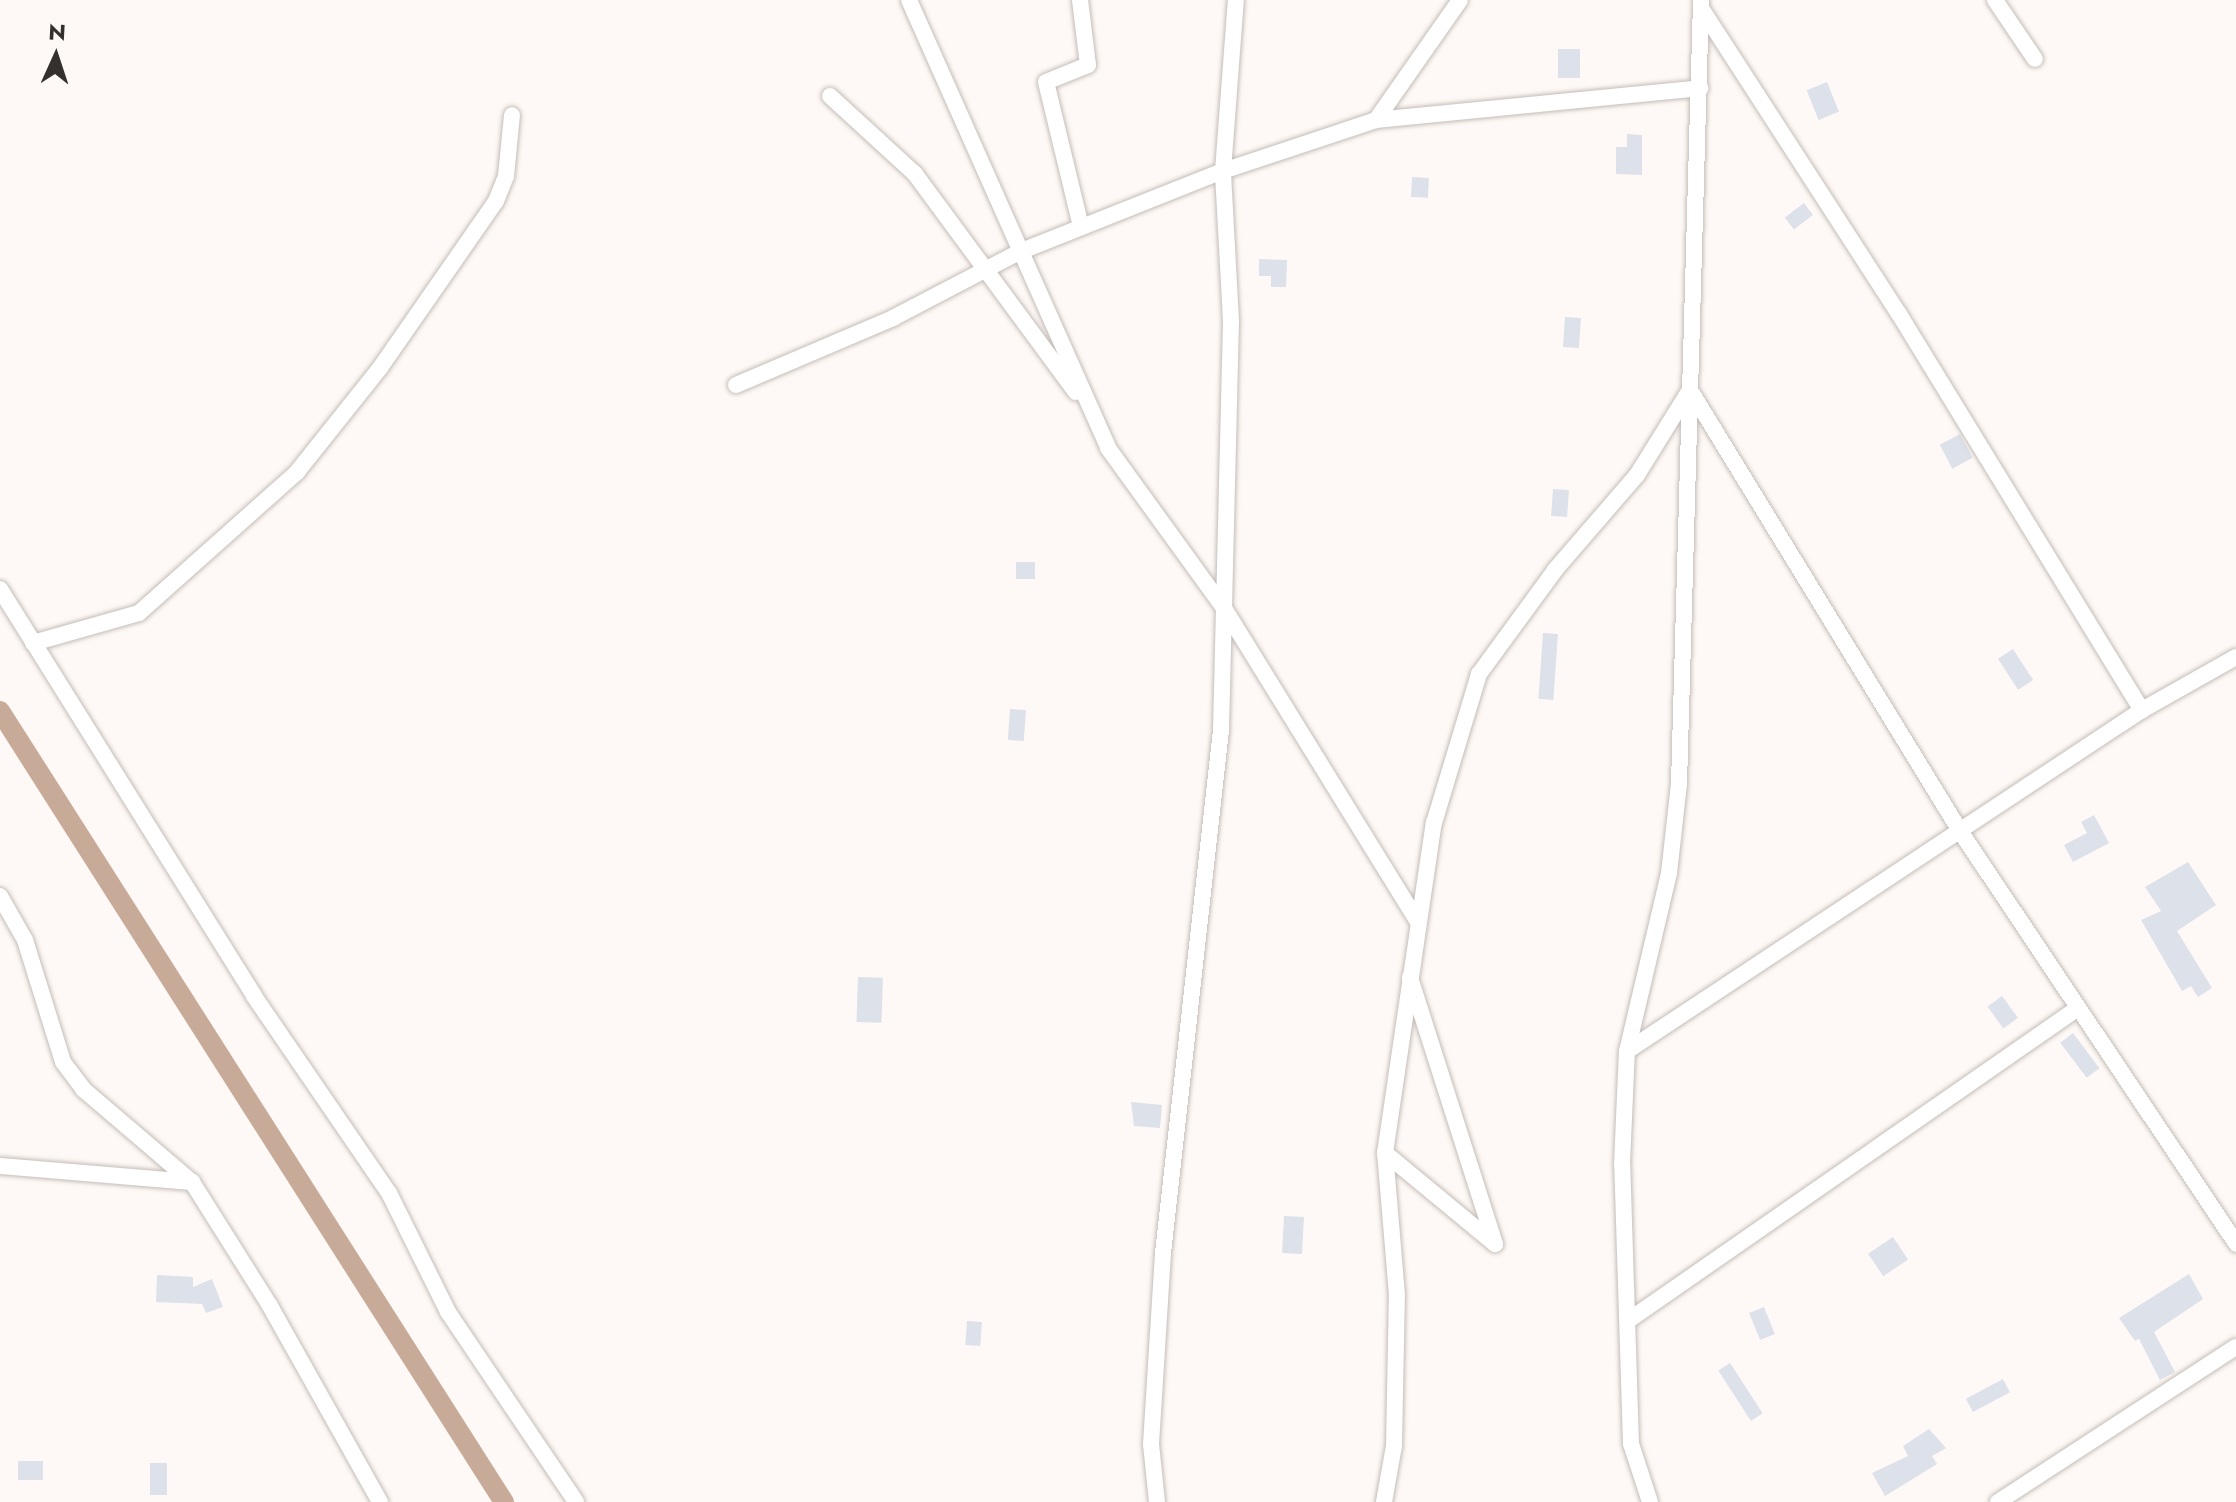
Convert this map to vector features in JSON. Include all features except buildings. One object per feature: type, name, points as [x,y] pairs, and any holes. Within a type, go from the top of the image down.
[{"type":"street","points":[[909,0],[1108,448],[1224,608],[1417,921]]},
{"type":"street","points":[[1080,0],[1088,65],[1046,82],[1081,227]]},
{"type":"street","points":[[1157,1502],[1151,1444],[1163,1253],[1220,745],[1231,321],[1223,171],[1236,0]]},
{"type":"street","points":[[1376,120],[1460,0]]},
{"type":"street","points":[[1995,0],[2035,59]]},
{"type":"street","points":[[1650,1502],[1631,1444],[1622,1164],[1627,1051],[1669,873],[1679,784],[1700,3]]},
{"type":"street","points":[[1700,3],[1899,314],[2142,710]]},
{"type":"street","points":[[736,385],[893,318],[1019,252],[1223,171],[1376,120],[1700,88]]},
{"type":"street","points":[[830,96],[915,174],[982,271],[1092,413]]},
{"type":"street","points":[[33,643],[139,613],[297,472],[380,368],[496,201],[506,176],[512,115]]},
{"type":"street","points":[[1690,390],[1960,831],[2236,1244]]},
{"type":"street","points":[[1384,1502],[1394,1446],[1397,1295],[1385,1153],[1408,972],[1434,823],[1479,674],[1555,570],[1637,475],[1690,390]]},
{"type":"street","points":[[0,589],[254,996],[389,1193],[448,1312],[576,1502]]},
{"type":"street","points":[[1627,1051],[2142,710],[2236,657]]},
{"type":"street","points":[[0,896],[25,940],[63,1062],[83,1089],[192,1182],[270,1306],[380,1502]]},
{"type":"street","points":[[1385,1153],[1495,1244],[1408,972]]},
{"type":"street","points":[[1629,1320],[2078,1008]]},
{"type":"street","points":[[0,1166],[192,1182]]},
{"type":"street","points":[[1998,1502],[2236,1347]]},
{"type":"waterway","points":[[0,711],[504,1502]]}]
